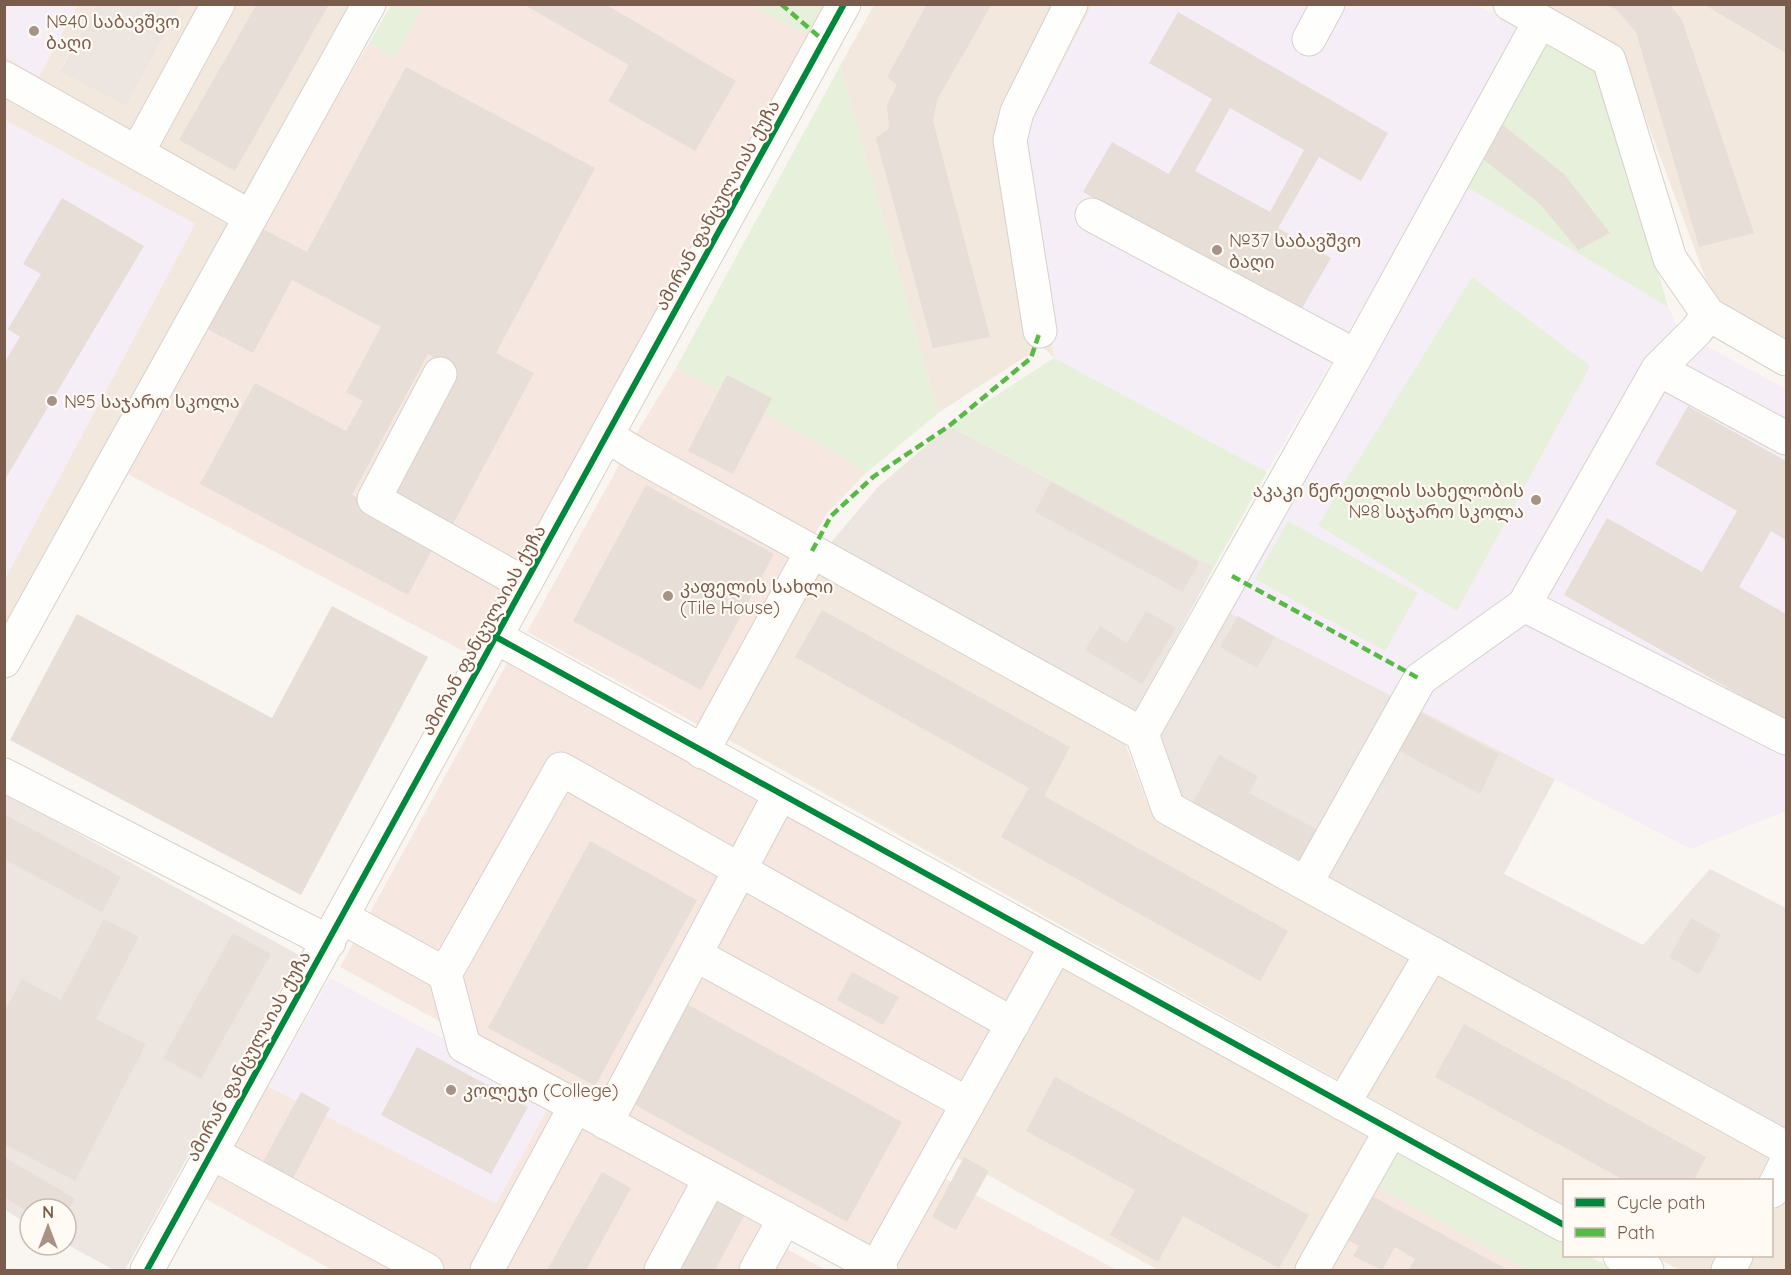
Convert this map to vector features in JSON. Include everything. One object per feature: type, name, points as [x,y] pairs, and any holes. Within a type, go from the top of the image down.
[{"type":"street","points":[[137,153],[218,4]]},
{"type":"street","points":[[4,661],[369,4]]},
{"type":"street","name":"ამირან ფანცულაიას ქუჩა","points":[[147,1270],[844,4]]},
{"type":"street","points":[[1040,331],[1010,140],[1017,112],[1071,4]]},
{"type":"street","points":[[1309,39],[1328,4]]},
{"type":"street","points":[[1510,4],[1608,60],[1670,259],[1708,314],[1786,359]]},
{"type":"street","points":[[1142,734],[1356,356],[1540,21]]},
{"type":"street","points":[[4,78],[251,217]]},
{"type":"street","points":[[1092,215],[1356,356]]},
{"type":"street","points":[[1306,883],[1420,679],[1524,605],[1658,369],[1697,330],[1708,314]]},
{"type":"street","points":[[1658,369],[1786,438]]},
{"type":"street","points":[[440,374],[374,498],[525,584]]},
{"type":"street","points":[[607,436],[1142,734],[1168,808],[1786,1148]]},
{"type":"street","points":[[702,752],[812,551]]},
{"type":"street","points":[[1524,605],[1786,738]]},
{"type":"street","points":[[496,637],[1563,1224]]},
{"type":"street","points":[[1013,1024],[561,769],[445,974],[464,1046],[878,1269],[1056,946]]},
{"type":"street","points":[[4,775],[335,929],[445,974]]},
{"type":"street","points":[[606,1123],[780,794]]},
{"type":"street","points":[[1343,1104],[1432,953]]},
{"type":"street","points":[[696,955],[968,1104]]},
{"type":"street","points":[[487,1270],[575,1107]]},
{"type":"street","points":[[1316,1269],[1391,1130]]},
{"type":"street","points":[[212,1153],[427,1270]]},
{"type":"street","points":[[1773,1189],[1786,1163]]},
{"type":"street","points":[[660,1270],[710,1179]]},
{"type":"street","points":[[756,1270],[785,1218]]},
{"type":"street","points":[[1622,1257],[1647,1270]]},
{"type":"shaded area","name":"№40 საბავშვო ბაღი","points":[[4,5],[78,5],[39,76],[5,57]]},
{"type":"shaded area","points":[[78,5],[96,5],[60,70],[126,106],[181,5],[352,5],[5,627],[5,579],[195,224],[5,120],[5,57],[39,76]]},
{"type":"shaded area","points":[[96,5],[181,5],[126,106],[60,71]]},
{"type":"shaded area","points":[[423,5],[749,5],[808,35],[473,656],[118,469],[369,43],[395,58]]},
{"type":"shaded area","points":[[874,5],[1092,5],[1022,142],[1054,358],[1042,346],[938,413],[840,66]]},
{"type":"shaded area","name":"№37 საბავშვო ბაღი","points":[[1092,5],[1476,5],[1525,29],[1267,472],[1054,358],[1022,142]]},
{"type":"shaded area","points":[[1536,5],[1786,5],[1786,346],[1717,309],[1621,52]]},
{"type":"shaded area","name":"№5 საჯარო სკოლა","points":[[5,120],[195,224],[5,579]]},
{"type":"shaded area","name":"აკაკი წერეთლის სახელობის №8 საჯარო სკოლა","points":[[1460,183],[1668,307],[1680,332],[1786,389],[1786,811],[1691,849],[1224,610]]},
{"type":"shaded area","points":[[676,368],[823,445],[866,473],[827,513],[813,538],[633,439]]},
{"type":"shaded area","points":[[949,426],[1214,567],[1136,712],[828,546],[878,487]]},
{"type":"shaded area","points":[[623,458],[800,555],[704,728],[527,632]]},
{"type":"shaded area","points":[[820,567],[1120,730],[1149,808],[1776,1154],[1762,1179],[1563,1179],[1563,1205],[725,738]]},
{"type":"shaded area","points":[[1224,610],[1555,779],[1504,874],[1643,945],[1710,869],[1786,908],[1786,1135],[1179,808],[1159,734]]},
{"type":"shaded area","points":[[511,656],[1041,946],[921,1166],[1117,1270],[896,1270],[340,967]]},
{"type":"shaded area","points":[[4,793],[299,955],[125,1270],[114,1270],[78,1250],[78,1197],[18,1197],[18,1218],[5,1210]]},
{"type":"shaded area","points":[[1062,961],[1376,1137],[1302,1270],[1158,1270],[952,1155]]},
{"type":"shaded area","points":[[330,978],[553,1098],[496,1204],[268,1086]]},
{"type":"shaded area","points":[[268,1086],[496,1203],[553,1098],[780,1223],[754,1270],[332,1270],[204,1198]]},
{"type":"shaded area","points":[[1391,1142],[1563,1241],[1563,1257],[1615,1270],[1322,1270]]},
{"type":"shaded area","points":[[1786,1187],[1786,1270],[1741,1270],[1749,1257],[1773,1257],[1773,1213]]},
{"type":"shaded area","points":[[777,1244],[826,1270],[763,1270]]},
{"type":"shaded area","points":[[1655,1257],[1718,1257],[1711,1270],[1680,1270]]},
{"type":"green space","points":[[391,5],[423,5],[395,58],[369,43]]},
{"type":"green space","points":[[749,5],[825,5],[808,35]]},
{"type":"green space","points":[[1542,39],[1600,70],[1668,307],[1460,183]]},
{"type":"green space","points":[[840,66],[938,413],[866,473],[823,445],[676,368]]},
{"type":"green space","points":[[1472,277],[1590,366],[1457,611],[1318,525]]},
{"type":"green space","points":[[1054,358],[1267,472],[1214,567],[949,426]]},
{"type":"green space","points":[[1288,521],[1418,593],[1385,651],[1255,579]]},
{"type":"green space","points":[[1399,1149],[1563,1241],[1563,1257],[1591,1257],[1616,1270],[1527,1270],[1378,1187]]},
{"type":"building","points":[[257,4],[329,4],[235,171],[179,140]]},
{"type":"building","points":[[523,4],[605,4],[736,81],[695,151],[608,101],[629,65]]},
{"type":"building","points":[[927,4],[992,4],[937,100],[933,121],[990,337],[933,348],[876,138],[889,129],[887,104],[897,85],[887,77]]},
{"type":"building","points":[[1606,4],[1669,4],[1682,20],[1754,233],[1699,247],[1636,32],[1617,10]]},
{"type":"building","points":[[1705,5],[1782,5],[1786,7],[1786,53]]},
{"type":"building","points":[[1178,12],[1388,133],[1361,181],[1319,157],[1278,228],[1331,258],[1298,315],[1083,192],[1112,142],[1169,174],[1212,99],[1149,63]],"holes":[[[1230,108],[1304,150],[1270,212],[1195,171]]]},
{"type":"building","points":[[406,67],[595,168],[496,353],[534,373],[452,526],[388,492],[454,368],[428,354],[352,495],[437,540],[408,595],[200,484],[255,383],[346,431],[363,401],[346,392],[381,327],[292,280],[253,353],[207,329],[261,228],[307,252]]},
{"type":"building","points":[[1498,121],[1564,174],[1610,233],[1578,250],[1540,204],[1474,152]]},
{"type":"building","points":[[62,198],[144,246],[4,481],[4,363],[20,337],[8,329],[41,274],[23,264]]},
{"type":"building","points":[[727,375],[772,398],[733,474],[688,451]]},
{"type":"building","points":[[1688,406],[1786,461],[1786,540],[1771,531],[1739,587],[1786,614],[1786,721],[1564,595],[1607,518],[1702,572],[1737,511],[1655,464]]},
{"type":"building","points":[[1051,482],[1199,562],[1183,592],[1035,512]]},
{"type":"building","points":[[646,485],[774,554],[701,690],[573,621]]},
{"type":"building","points":[[332,606],[428,657],[301,895],[10,740],[77,614],[272,718]]},
{"type":"building","points":[[822,610],[1070,747],[1044,796],[1288,931],[1260,981],[1001,837],[1029,788],[795,657]]},
{"type":"building","points":[[1146,611],[1176,628],[1142,684],[1085,650],[1100,626],[1127,643]]},
{"type":"building","points":[[1238,616],[1275,637],[1257,668],[1220,647]]},
{"type":"building","points":[[1409,707],[1499,754],[1480,794],[1390,746]]},
{"type":"building","points":[[1219,755],[1258,776],[1249,793],[1329,836],[1312,866],[1193,802]]},
{"type":"building","points":[[4,814],[121,877],[102,912],[4,859]]},
{"type":"building","points":[[590,841],[697,900],[595,1086],[488,1028]]},
{"type":"building","points":[[1691,918],[1721,935],[1699,974],[1669,957]]},
{"type":"building","points":[[104,919],[139,937],[96,1019],[146,1044],[75,1181],[4,1144],[4,1012],[22,979],[61,1000]]},
{"type":"building","points":[[233,933],[271,954],[201,1079],[163,1058]]},
{"type":"building","points":[[852,972],[899,997],[883,1025],[837,1000]]},
{"type":"building","points":[[683,1002],[902,1122],[847,1222],[628,1101]]},
{"type":"building","points":[[1464,1024],[1706,1157],[1695,1179],[1622,1179],[1435,1077]]},
{"type":"building","points":[[417,1047],[528,1107],[491,1174],[381,1115]]},
{"type":"building","points":[[1055,1077],[1309,1215],[1279,1268],[1183,1216],[1158,1262],[1110,1235],[1135,1190],[1026,1131]]},
{"type":"building","points":[[301,1092],[330,1108],[292,1180],[262,1164]]},
{"type":"building","points":[[4,1157],[72,1197],[18,1197],[18,1206],[4,1197]]},
{"type":"building","points":[[964,1157],[989,1171],[956,1230],[932,1217]]},
{"type":"building","points":[[602,1172],[631,1188],[586,1270],[547,1270]]},
{"type":"building","points":[[709,1190],[747,1210],[715,1270],[666,1270]]},
{"type":"building","points":[[1363,1191],[1508,1270],[1408,1270],[1415,1259],[1395,1247],[1382,1270],[1353,1256],[1359,1246],[1339,1235]]},
{"type":"marked path","points":[[781,4],[824,41]]},
{"type":"marked path","points":[[812,551],[831,516],[873,477],[949,426],[1031,358],[1040,331]]},
{"type":"marked path","points":[[1232,576],[1420,679]]},
{"type":"cycle path","points":[[147,1270],[844,4]]},
{"type":"cycle path","points":[[496,637],[1563,1224]]},
{"type":"place","name":"№40 საბავშვო ბაღი","points":[[34,31]]},
{"type":"place","name":"№37 საბავშვო ბაღი","points":[[1217,250]]},
{"type":"place","name":"№5 საჯარო სკოლა","points":[[52,401]]},
{"type":"place","name":"აკაკი წერეთლის სახელობის №8 საჯარო სკოლა","points":[[1536,500]]},
{"type":"place","name":"კაფელის სახლი (Tile House)","points":[[668,596]]},
{"type":"place","name":"კოლეჯი (College)","points":[[451,1090]]}]
